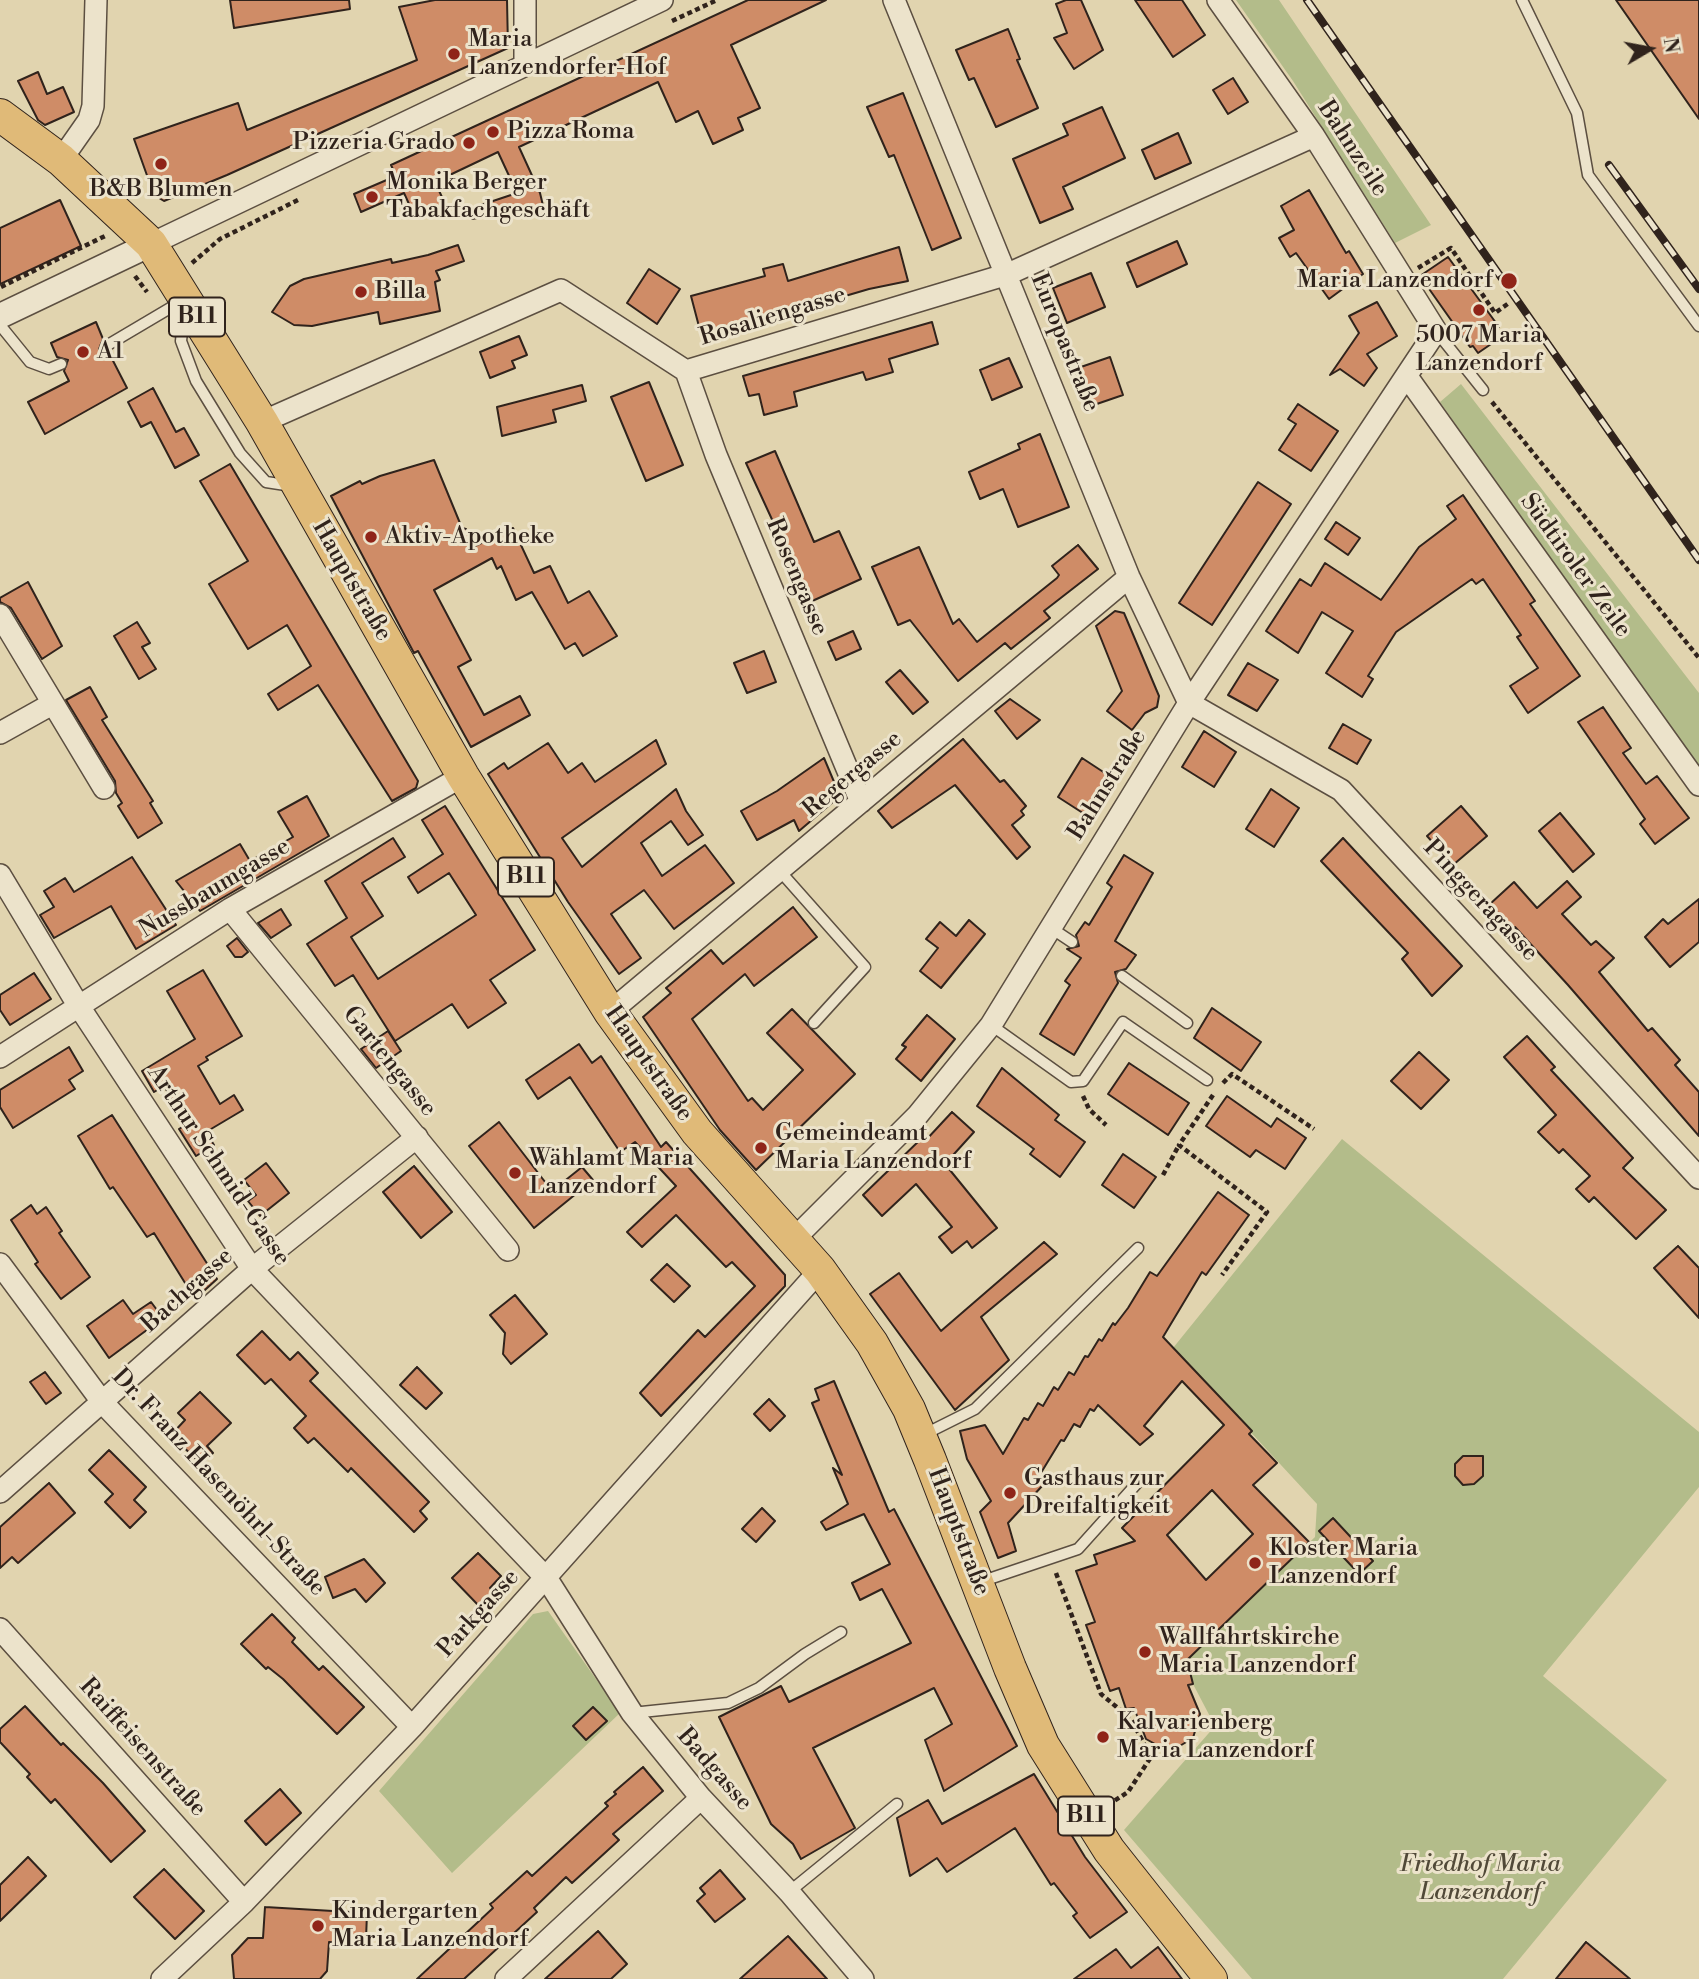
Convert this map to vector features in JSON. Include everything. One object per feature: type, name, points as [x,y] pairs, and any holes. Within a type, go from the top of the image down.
[{"type":"main road","name":"B11","points":[[0,115],[61,160],[151,244]]},
{"type":"main road","name":"Hauptstraße","points":[[151,244],[167,295],[262,422],[463,776],[610,1012],[696,1132],[844,1300],[890,1373],[920,1436],[980,1583],[1026,1709],[1050,1758],[1109,1850],[1211,1979]]},
{"type":"street","points":[[61,160],[89,120],[93,106],[96,0]]},
{"type":"street","points":[[525,0],[525,65]]},
{"type":"street","points":[[0,316],[662,0]]},
{"type":"street","name":"Europastraße","points":[[894,0],[1008,274],[1129,577],[1189,703]]},
{"type":"street","name":"Bahnzeile","points":[[1218,0],[1314,136],[1436,331]]},
{"type":"street","name":"Rosaliengasse","points":[[262,422],[561,290],[686,371],[1008,274],[1314,136]]},
{"type":"street","name":"Bahnstraße","points":[[793,1240],[917,1116],[991,1025],[1189,703],[1408,378],[1436,331]]},
{"type":"street","name":"Rosengasse","points":[[686,371],[716,455],[861,802]]},
{"type":"street","name":"Südtiroler Zeile","points":[[1408,378],[1699,785]]},
{"type":"street","name":"Regergasse","points":[[610,1012],[1129,577]]},
{"type":"street","points":[[0,615],[104,788]]},
{"type":"street","name":"Pinggeragasse","points":[[1189,703],[1341,790],[1699,1178]]},
{"type":"street","points":[[0,733],[52,704]]},
{"type":"street","name":"Nussbaumgasse","points":[[0,1057],[230,909],[463,776]]},
{"type":"street","name":"Arthur Schmid-Gasse","points":[[0,875],[78,1005],[252,1269],[547,1579]]},
{"type":"street","name":"Gartengasse","points":[[230,909],[508,1250]]},
{"type":"street","name":"Bachgasse","points":[[0,1492],[252,1269],[417,1137]]},
{"type":"street","name":"Dr. Franz Hasenöhrl-Straße","points":[[0,1264],[103,1403],[412,1727]]},
{"type":"street","name":"Parkgasse","points":[[162,1979],[244,1902],[412,1727],[547,1579],[820,1270]]},
{"type":"street","name":"Badgasse","points":[[547,1579],[632,1713],[701,1798],[789,1892],[862,1979]]},
{"type":"street","name":"Raiffeisenstraße","points":[[0,1629],[244,1902]]},
{"type":"street","points":[[506,1979],[701,1798]]},
{"type":"lane","points":[[1522,0],[1577,113],[1588,174],[1699,326]]},
{"type":"lane","points":[[106,346],[167,295],[196,381],[240,453],[266,482],[298,486]]},
{"type":"lane","points":[[0,325],[30,362],[49,369],[61,364]]},
{"type":"lane","points":[[1436,331],[1483,390]]},
{"type":"lane","points":[[779,870],[865,967],[814,1023]]},
{"type":"lane","points":[[1051,928],[1072,942]]},
{"type":"lane","points":[[1122,976],[1187,1023]]},
{"type":"lane","points":[[991,1025],[1071,1082],[1083,1081],[1123,1022],[1207,1080]]},
{"type":"lane","points":[[920,1436],[975,1409],[1138,1248]]},
{"type":"lane","points":[[980,1583],[1078,1549],[1140,1480]]},
{"type":"lane","points":[[632,1713],[729,1703],[759,1688],[841,1632]]},
{"type":"lane","points":[[789,1892],[897,1804]]},
{"type":"path","points":[[667,23],[717,0]]},
{"type":"path","points":[[0,288],[104,236],[122,258],[167,295],[220,239],[301,199]]},
{"type":"path","points":[[1402,277],[1451,248],[1495,313],[1509,303]]},
{"type":"path","points":[[1483,390],[1699,658]]},
{"type":"path","points":[[1163,1175],[1179,1145],[1219,1086],[1232,1074],[1314,1129]]},
{"type":"path","points":[[1071,1082],[1084,1096],[1089,1109],[1106,1125]]},
{"type":"path","points":[[1179,1145],[1266,1212],[1222,1275]]},
{"type":"path","points":[[1051,1559],[1101,1694],[1131,1719],[1151,1757],[1128,1791],[1087,1817]]},
{"type":"green space","points":[[1236,0],[1279,0],[1431,225],[1395,243],[1293,81]]},
{"type":"green space","points":[[1461,384],[1699,693],[1699,766],[1623,665],[1440,402]]},
{"type":"green space","name":"Friedhof Maria Lanzendorf","points":[[1342,1139],[1699,1432],[1699,1487],[1543,1676],[1667,1780],[1503,1979],[1252,1979],[1124,1830],[1215,1726],[1193,1684],[1187,1660],[1315,1537],[1317,1504],[1173,1348]]},
{"type":"green space","points":[[548,1611],[620,1713],[452,1873],[379,1791],[533,1614]]},
{"type":"building","points":[[230,0],[349,0],[350,9],[234,28]]},
{"type":"building","points":[[435,0],[507,0],[508,48],[227,175],[164,201],[154,195],[134,139],[238,103],[247,130],[417,60],[399,7]]},
{"type":"building","points":[[748,0],[826,0],[731,45],[760,108],[738,118],[743,130],[713,144],[698,111],[676,122],[658,82],[519,147],[540,193],[545,214],[527,217],[526,209],[472,219],[469,209],[517,193],[498,152],[435,182],[447,208],[414,215],[404,193],[361,212],[354,194],[396,176],[391,165]]},
{"type":"building","points":[[1066,0],[1081,0],[1103,50],[1074,69],[1054,38],[1067,33],[1056,4]]},
{"type":"building","points":[[1135,0],[1182,0],[1205,35],[1173,57]]},
{"type":"building","points":[[1616,0],[1699,0],[1699,119]]},
{"type":"building","points":[[1008,29],[1020,59],[1017,60],[1038,108],[996,127],[974,78],[969,80],[956,50]]},
{"type":"building","points":[[38,72],[47,94],[63,87],[74,112],[45,125],[38,120],[18,81]]},
{"type":"building","points":[[1233,78],[1248,102],[1228,114],[1213,90]]},
{"type":"building","points":[[903,93],[961,238],[932,250],[894,155],[889,157],[867,107]]},
{"type":"building","points":[[1102,107],[1125,158],[1063,187],[1073,209],[1040,223],[1013,159],[1068,135],[1063,124]]},
{"type":"building","points":[[1178,133],[1191,163],[1155,179],[1142,150]]},
{"type":"building","points":[[1309,190],[1346,253],[1349,251],[1363,274],[1329,299],[1296,253],[1290,257],[1279,238],[1294,230],[1281,206]]},
{"type":"building","points":[[60,200],[81,246],[0,284],[0,228]]},
{"type":"building","points":[[1177,241],[1187,264],[1137,287],[1127,263]]},
{"type":"building","name":"Billa","points":[[458,245],[464,261],[436,271],[440,280],[435,282],[440,311],[380,324],[378,312],[312,326],[294,325],[272,312],[290,286],[304,279],[391,259],[392,263]]},
{"type":"building","points":[[899,247],[908,281],[869,289],[702,338],[691,296],[765,276],[763,269],[783,264],[788,281]]},
{"type":"building","points":[[1448,257],[1499,327],[1492,332],[1497,340],[1478,353],[1473,346],[1470,347],[1420,276]]},
{"type":"building","points":[[649,269],[680,289],[657,324],[627,303]]},
{"type":"building","points":[[1091,273],[1105,307],[1067,323],[1053,288]]},
{"type":"building","points":[[1377,302],[1397,336],[1367,354],[1377,368],[1364,386],[1340,369],[1330,375],[1359,333],[1349,316]]},
{"type":"building","points":[[96,322],[103,339],[99,349],[109,353],[127,388],[45,434],[28,402],[69,381],[64,371],[68,360],[57,357],[51,343]]},
{"type":"building","points":[[932,322],[938,344],[889,359],[893,372],[866,380],[863,372],[794,392],[797,406],[764,415],[759,394],[749,396],[743,376]]},
{"type":"building","points":[[519,336],[527,355],[512,361],[515,368],[490,378],[480,352]]},
{"type":"building","points":[[1110,357],[1123,395],[1088,407],[1075,369]]},
{"type":"building","points":[[1009,358],[1022,387],[992,400],[980,370]]},
{"type":"building","points":[[649,382],[683,465],[646,481],[611,397]]},
{"type":"building","points":[[582,385],[586,401],[553,410],[556,422],[502,436],[497,407]]},
{"type":"building","points":[[153,388],[176,432],[184,428],[199,455],[175,468],[151,422],[141,427],[128,402]]},
{"type":"building","points":[[1298,404],[1338,431],[1311,471],[1279,450],[1296,424],[1288,419]]},
{"type":"building","points":[[1040,434],[1069,507],[1018,527],[1003,489],[980,499],[969,472],[1020,449],[1018,444]]},
{"type":"building","points":[[775,451],[814,542],[839,531],[861,579],[810,602],[746,463]]},
{"type":"building","points":[[434,460],[462,528],[466,529],[475,546],[513,528],[534,573],[550,566],[568,603],[589,591],[617,636],[583,656],[575,643],[565,649],[532,592],[516,600],[501,566],[497,569],[492,558],[434,590],[471,660],[458,667],[484,715],[520,696],[530,715],[471,747],[418,651],[414,653],[331,496],[360,481],[362,484]]},
{"type":"building","points":[[230,464],[418,781],[416,788],[392,801],[318,685],[278,710],[268,694],[311,666],[287,625],[248,649],[209,584],[248,561],[200,481]]},
{"type":"building","points":[[1258,482],[1291,504],[1212,625],[1179,603]]},
{"type":"building","points":[[1463,495],[1535,601],[1530,604],[1580,676],[1528,713],[1510,686],[1538,668],[1517,637],[1521,635],[1483,579],[1476,584],[1472,579],[1396,632],[1368,676],[1373,679],[1362,697],[1326,673],[1353,631],[1322,612],[1298,653],[1266,631],[1300,579],[1311,586],[1325,563],[1381,600],[1419,547],[1456,519],[1447,506]]},
{"type":"building","points":[[1336,522],[1360,538],[1348,555],[1325,539]]},
{"type":"building","points":[[1078,545],[1098,569],[1044,611],[1050,618],[1011,649],[1005,643],[958,681],[910,620],[898,625],[872,567],[919,547],[953,624],[959,619],[977,642],[1057,578],[1059,575],[1052,566]]},
{"type":"building","points":[[28,582],[62,646],[42,659],[11,608],[0,602],[0,598]]},
{"type":"building","points":[[1115,611],[1124,613],[1159,696],[1157,707],[1145,713],[1132,730],[1107,711],[1122,691],[1096,626]]},
{"type":"building","points":[[137,622],[150,643],[142,647],[156,669],[139,679],[114,636]]},
{"type":"building","points":[[853,631],[861,649],[836,660],[828,642]]},
{"type":"building","points":[[764,651],[776,682],[747,693],[734,663]]},
{"type":"building","points":[[1248,663],[1278,680],[1257,711],[1228,695]]},
{"type":"building","points":[[900,670],[928,702],[913,714],[886,682]]},
{"type":"building","points":[[90,687],[107,717],[102,720],[153,801],[150,803],[162,823],[138,838],[118,806],[122,803],[116,793],[115,781],[66,700]]},
{"type":"building","points":[[1010,699],[1040,720],[1017,739],[995,711]]},
{"type":"building","points":[[1603,707],[1631,748],[1623,753],[1646,784],[1657,776],[1689,818],[1655,844],[1640,824],[1645,819],[1578,722]]},
{"type":"building","points":[[1343,724],[1371,740],[1357,764],[1329,748]]},
{"type":"building","points":[[1204,731],[1236,752],[1214,787],[1182,767]]},
{"type":"building","points":[[963,739],[1000,782],[1004,780],[1026,806],[1021,811],[1024,815],[1012,825],[1030,847],[1017,859],[955,785],[892,828],[878,811]]},
{"type":"building","points":[[656,740],[666,764],[562,838],[582,867],[676,789],[686,811],[703,835],[688,845],[671,821],[641,843],[662,876],[705,845],[734,883],[674,929],[644,890],[611,914],[641,958],[619,974],[568,902],[488,774],[504,763],[508,769],[548,743],[568,773],[582,763],[595,782]]},
{"type":"building","points":[[824,758],[840,796],[799,831],[794,820],[757,840],[741,811],[777,791]]},
{"type":"building","points":[[1082,758],[1114,779],[1089,817],[1058,797]]},
{"type":"building","points":[[1271,789],[1299,808],[1274,847],[1246,829]]},
{"type":"building","points":[[307,796],[329,836],[200,911],[176,881],[240,844],[250,861],[293,837],[278,812]]},
{"type":"building","points":[[445,806],[535,950],[490,980],[506,1003],[468,1028],[452,1004],[395,1041],[353,975],[335,986],[307,944],[347,918],[325,881],[393,838],[405,857],[362,883],[383,916],[351,937],[378,979],[476,915],[449,873],[418,893],[408,877],[443,854],[422,820]]},
{"type":"building","points":[[1461,806],[1487,836],[1453,865],[1427,836]]},
{"type":"building","points":[[1560,813],[1594,854],[1573,872],[1539,831]]},
{"type":"building","points":[[1343,838],[1462,966],[1432,996],[1402,959],[1408,953],[1321,861]]},
{"type":"building","points":[[1124,855],[1153,873],[1115,941],[1136,955],[1126,969],[1115,972],[1118,983],[1074,1055],[1040,1034],[1070,985],[1065,981],[1081,958],[1067,949],[1079,946],[1076,935],[1085,922],[1089,925],[1112,887],[1107,883]]},
{"type":"building","points":[[132,857],[176,925],[136,949],[111,906],[54,938],[40,915],[54,907],[44,891],[65,878],[74,892]]},
{"type":"building","points":[[1567,881],[1581,897],[1562,914],[1591,945],[1596,941],[1614,958],[1599,972],[1648,1031],[1652,1028],[1680,1060],[1675,1065],[1699,1092],[1699,1136],[1568,985],[1490,904],[1514,882],[1537,908]]},
{"type":"building","points":[[1699,899],[1699,942],[1670,967],[1645,937],[1663,919],[1668,924]]},
{"type":"building","points":[[793,907],[817,937],[754,986],[745,974],[692,1019],[748,1101],[752,1098],[763,1110],[803,1070],[767,1033],[792,1009],[855,1074],[756,1170],[720,1130],[643,1017],[671,993],[666,988],[711,950],[723,964]]},
{"type":"building","points":[[281,909],[291,925],[271,938],[258,923]]},
{"type":"building","points":[[969,920],[985,934],[941,988],[920,971],[938,948],[926,939],[940,922],[956,936]]},
{"type":"building","points":[[237,938],[248,952],[242,957],[235,957],[227,946]]},
{"type":"building","points":[[203,970],[242,1036],[206,1057],[208,1060],[198,1066],[220,1104],[234,1095],[243,1110],[206,1132],[214,1145],[196,1156],[179,1129],[187,1124],[164,1086],[154,1092],[142,1071],[195,1039],[167,991]]},
{"type":"building","points":[[34,973],[51,999],[10,1025],[0,1010],[0,995]]},
{"type":"building","points":[[1212,1008],[1261,1042],[1241,1071],[1194,1038]]},
{"type":"building","points":[[927,1015],[955,1039],[921,1081],[896,1059],[906,1047],[902,1045]]},
{"type":"building","points":[[388,1031],[401,1051],[376,1068],[361,1049]]},
{"type":"building","points":[[1527,1036],[1555,1067],[1551,1070],[1633,1158],[1623,1168],[1666,1210],[1636,1239],[1594,1197],[1589,1202],[1576,1189],[1590,1176],[1563,1149],[1559,1153],[1538,1132],[1556,1115],[1504,1057]]},
{"type":"building","points":[[579,1044],[592,1063],[601,1056],[661,1147],[666,1142],[785,1275],[785,1286],[661,1416],[640,1393],[698,1330],[705,1337],[755,1286],[732,1262],[726,1267],[676,1215],[642,1247],[627,1232],[676,1186],[635,1142],[620,1152],[570,1077],[538,1099],[526,1080]]},
{"type":"building","points":[[69,1047],[83,1071],[69,1080],[75,1089],[13,1128],[0,1107],[0,1090]]},
{"type":"building","points":[[1419,1052],[1449,1080],[1421,1109],[1391,1081]]},
{"type":"building","points":[[1129,1063],[1189,1103],[1168,1135],[1108,1094]]},
{"type":"building","points":[[1002,1068],[1059,1115],[1055,1120],[1085,1142],[1060,1177],[1030,1154],[1034,1149],[977,1106]]},
{"type":"building","points":[[1227,1096],[1271,1127],[1277,1118],[1306,1138],[1285,1169],[1256,1150],[1250,1157],[1206,1126]]},
{"type":"building","points":[[952,1112],[974,1132],[945,1164],[997,1228],[972,1248],[967,1241],[952,1253],[939,1237],[952,1227],[916,1184],[882,1216],[863,1195],[923,1137],[926,1140]]},
{"type":"building","points":[[112,1115],[217,1279],[195,1299],[154,1233],[147,1237],[113,1187],[110,1189],[78,1136]]},
{"type":"building","name":"Wählamt Maria Lanzendorf","points":[[499,1122],[552,1191],[582,1167],[593,1180],[534,1228],[469,1146]]},
{"type":"building","points":[[1123,1154],[1156,1177],[1134,1208],[1102,1185]]},
{"type":"building","points":[[266,1163],[289,1193],[260,1216],[248,1201],[256,1195],[244,1180]]},
{"type":"building","points":[[414,1166],[452,1212],[421,1238],[383,1192]]},
{"type":"building","points":[[1218,1192],[1249,1215],[1206,1275],[1202,1272],[1163,1337],[1252,1431],[1249,1434],[1277,1463],[1253,1485],[1309,1542],[1187,1660],[1193,1684],[1188,1685],[1200,1714],[1193,1738],[1173,1750],[1164,1749],[1146,1739],[1134,1708],[1126,1709],[1119,1688],[1110,1691],[1086,1625],[1095,1622],[1076,1571],[1097,1564],[1094,1555],[1135,1541],[1122,1528],[1224,1425],[1182,1381],[1144,1426],[1153,1434],[1140,1445],[1098,1405],[1094,1411],[1090,1409],[1080,1427],[1074,1424],[1064,1441],[1061,1440],[1036,1481],[1043,1485],[1008,1523],[1016,1551],[998,1558],[980,1512],[991,1501],[967,1459],[960,1431],[985,1425],[1003,1454],[1024,1418],[1028,1420],[1038,1403],[1043,1406],[1054,1387],[1058,1390],[1069,1372],[1074,1375],[1085,1356],[1088,1357],[1099,1339],[1102,1341],[1113,1323],[1115,1325],[1128,1308],[1150,1272],[1157,1276]],"holes":[[[1212,1490],[1253,1534],[1206,1580],[1167,1535]]]},
{"type":"building","points":[[31,1205],[37,1214],[46,1207],[62,1231],[59,1233],[90,1277],[61,1299],[35,1264],[38,1262],[11,1220]]},
{"type":"building","points":[[1044,1242],[1057,1254],[981,1317],[1009,1360],[955,1410],[870,1294],[899,1273],[941,1331]]},
{"type":"building","points":[[1678,1246],[1699,1268],[1699,1318],[1654,1268]]},
{"type":"building","points":[[667,1264],[690,1286],[674,1302],[651,1280]]},
{"type":"building","points":[[515,1295],[547,1334],[511,1364],[503,1354],[505,1333],[490,1315]]},
{"type":"building","points":[[123,1300],[133,1314],[151,1302],[163,1318],[109,1358],[87,1326]]},
{"type":"building","points":[[262,1331],[290,1360],[298,1352],[318,1373],[310,1381],[429,1502],[420,1511],[427,1519],[414,1532],[351,1468],[348,1472],[314,1438],[308,1443],[294,1428],[306,1416],[271,1379],[265,1384],[237,1355]]},
{"type":"building","points":[[417,1367],[442,1393],[426,1409],[400,1385]]},
{"type":"building","points":[[45,1372],[61,1393],[46,1404],[30,1382]]},
{"type":"building","points":[[834,1381],[889,1512],[894,1509],[1017,1746],[944,1791],[925,1740],[952,1724],[934,1688],[813,1748],[855,1828],[801,1859],[793,1844],[771,1824],[719,1717],[781,1686],[789,1702],[911,1643],[882,1589],[860,1600],[852,1583],[890,1564],[864,1514],[826,1530],[821,1522],[848,1504],[833,1468],[842,1475],[812,1403],[819,1400],[815,1389]]},
{"type":"building","points":[[200,1392],[231,1423],[207,1446],[213,1453],[201,1464],[171,1435],[185,1420],[178,1413]]},
{"type":"building","points":[[769,1399],[785,1416],[770,1431],[754,1414]]},
{"type":"building","points":[[109,1450],[146,1487],[134,1500],[146,1512],[130,1528],[105,1502],[113,1494],[89,1470]]},
{"type":"building","points":[[1463,1456],[1483,1456],[1483,1476],[1474,1484],[1463,1485],[1455,1476],[1455,1464]]},
{"type":"building","points":[[49,1483],[75,1513],[18,1563],[12,1557],[0,1568],[0,1527]]},
{"type":"building","points":[[762,1508],[775,1521],[756,1542],[742,1529]]},
{"type":"building","points":[[1333,1518],[1373,1561],[1359,1574],[1319,1531]]},
{"type":"building","points":[[478,1553],[501,1576],[490,1588],[494,1592],[479,1606],[452,1578]]},
{"type":"building","points":[[364,1559],[385,1583],[366,1602],[355,1589],[333,1598],[325,1577]]},
{"type":"building","points":[[272,1614],[295,1638],[292,1642],[319,1670],[323,1666],[364,1707],[337,1734],[283,1679],[268,1667],[266,1669],[241,1644]]},
{"type":"building","points":[[25,1706],[61,1745],[63,1743],[103,1783],[145,1831],[111,1862],[55,1799],[51,1803],[27,1777],[30,1774],[0,1742],[0,1729]]},
{"type":"building","points":[[593,1707],[607,1721],[586,1740],[573,1726]]},
{"type":"building","points":[[643,1767],[663,1791],[613,1834],[619,1840],[572,1883],[566,1877],[534,1908],[537,1912],[464,1979],[417,1979],[493,1908],[490,1904],[527,1871],[532,1876],[608,1806],[605,1803],[616,1794],[614,1792]]},
{"type":"building","points":[[1034,1774],[1085,1857],[1127,1912],[1090,1938],[1073,1916],[1077,1913],[1054,1883],[1051,1885],[1015,1828],[947,1872],[937,1858],[910,1876],[897,1818],[928,1800],[942,1824]]},
{"type":"building","points":[[280,1789],[301,1813],[266,1845],[245,1821]]},
{"type":"building","points":[[28,1857],[46,1876],[0,1921],[0,1885]]},
{"type":"building","points":[[164,1869],[204,1911],[175,1939],[134,1897]]},
{"type":"building","points":[[720,1870],[745,1899],[715,1922],[697,1901],[705,1894],[700,1888]]},
{"type":"building","points":[[265,1907],[367,1913],[366,1939],[355,1938],[354,1944],[329,1942],[327,1971],[320,1979],[234,1979],[232,1955],[248,1938],[263,1938]]},
{"type":"building","points":[[598,1931],[627,1964],[611,1979],[545,1979]]},
{"type":"building","points":[[788,1936],[827,1979],[740,1979]]},
{"type":"building","points":[[1586,1942],[1630,1979],[1556,1979]]},
{"type":"building","points":[[1158,1947],[1182,1979],[1074,1979],[1116,1949],[1131,1968]]},
{"type":"railway","points":[[1307,0],[1699,560]]},
{"type":"railway","points":[[1609,165],[1699,289]]},
{"type":"place","name":"Maria Lanzendorfer-Hof","points":[[454,54]]},
{"type":"place","name":"Pizza Roma","points":[[493,132]]},
{"type":"place","name":"Pizzeria Grado","points":[[469,143]]},
{"type":"place","name":"B&B Blumen","points":[[161,164]]},
{"type":"place","name":"Monika Berger Tabakfachgeschäft","points":[[372,197]]},
{"type":"place","name":"Maria Lanzendorf","points":[[1509,281]]},
{"type":"place","name":"Billa","points":[[361,292]]},
{"type":"place","name":"5007 Maria Lanzendorf","points":[[1479,310]]},
{"type":"place","name":"A1","points":[[83,352]]},
{"type":"place","name":"Aktiv-Apotheke","points":[[371,537]]},
{"type":"place","name":"Gemeindeamt Maria Lanzendorf","points":[[761,1148]]},
{"type":"place","name":"Wählamt Maria Lanzendorf","points":[[515,1173]]},
{"type":"place","name":"Gasthaus zur Dreifaltigkeit","points":[[1010,1493]]},
{"type":"place","name":"Kloster Maria Lanzendorf","points":[[1255,1563]]},
{"type":"place","name":"Wallfahrtskirche Maria Lanzendorf","points":[[1145,1652]]},
{"type":"place","name":"Kalvarienberg Maria Lanzendorf","points":[[1103,1737]]},
{"type":"place","name":"Kindergarten Maria Lanzendorf","points":[[318,1926]]}]
